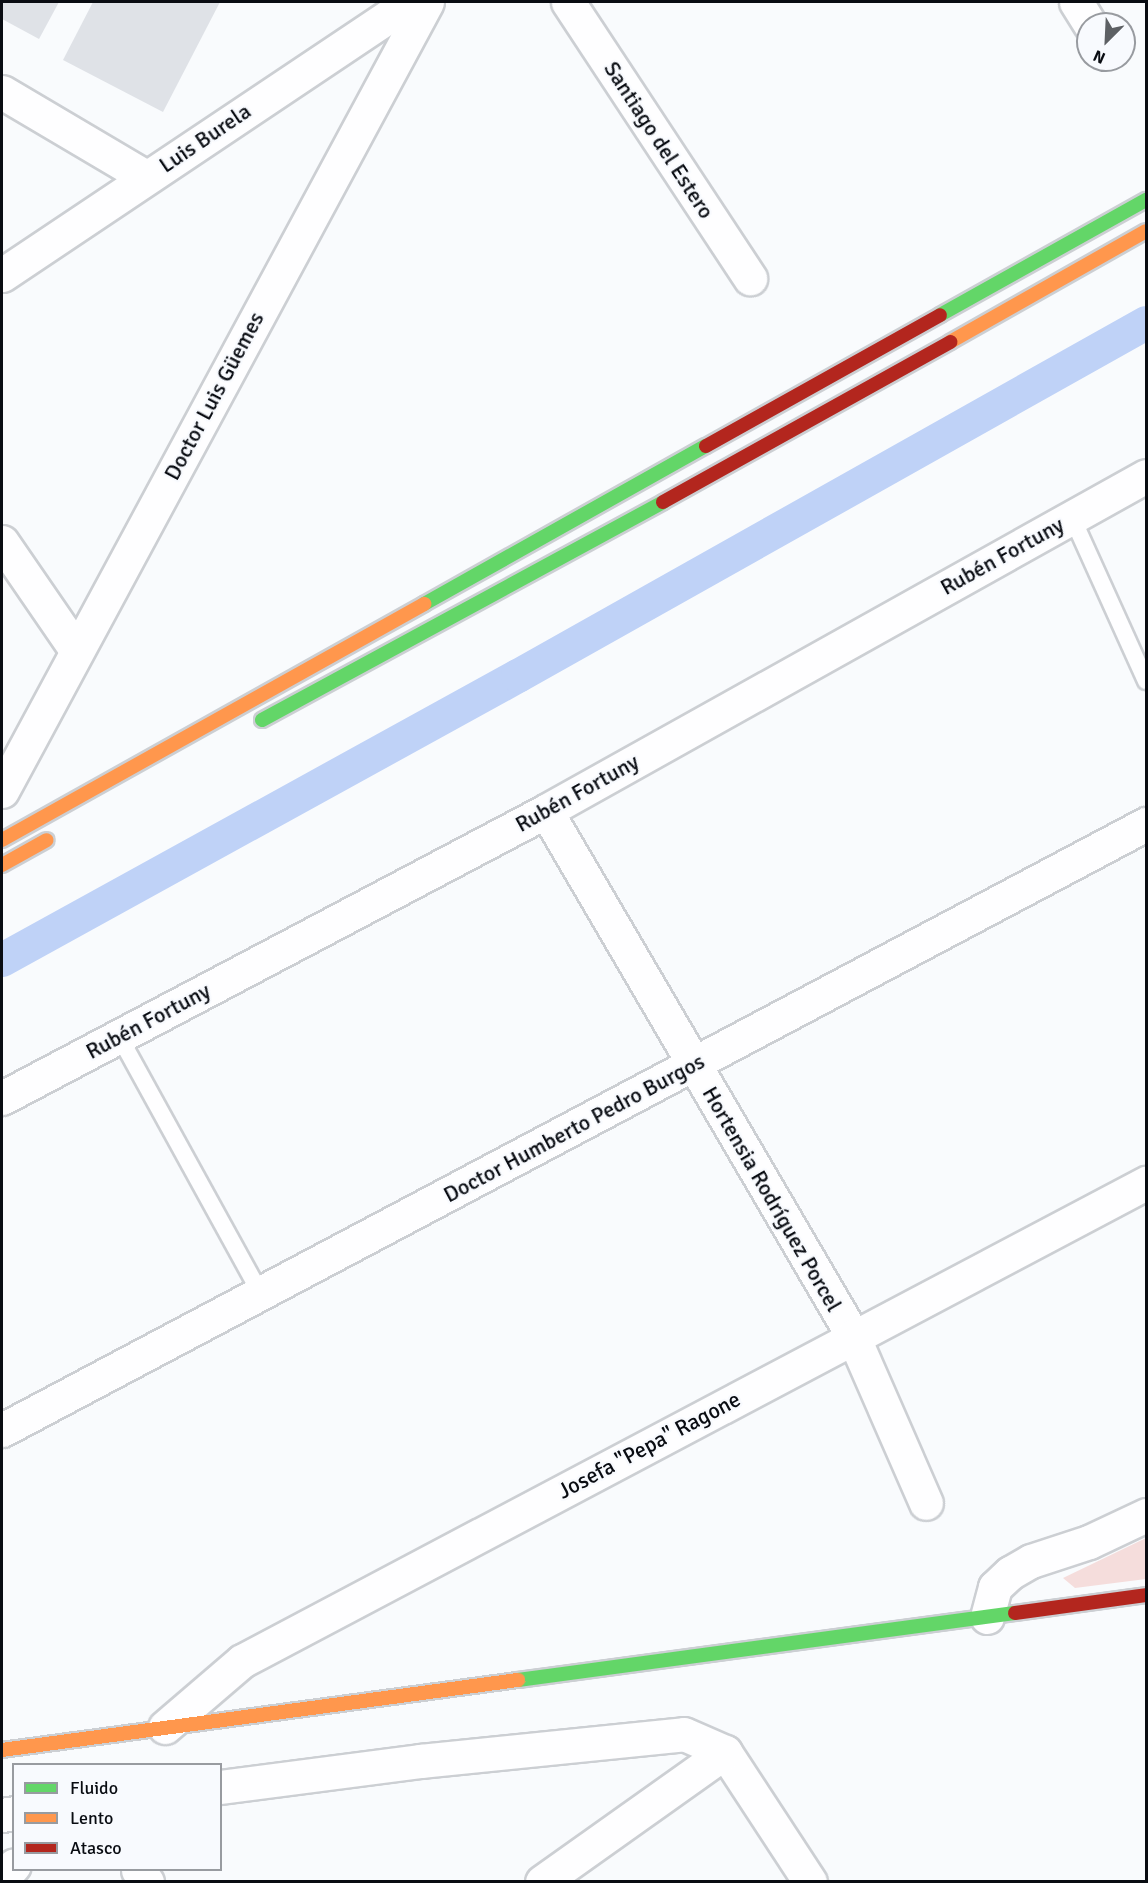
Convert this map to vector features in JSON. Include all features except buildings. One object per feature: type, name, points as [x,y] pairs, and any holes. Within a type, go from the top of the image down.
[{"type":"main road","points":[[2,840],[1146,200]]},
{"type":"main road","points":[[253,725],[790,433],[1146,231]]},
{"type":"main road","points":[[2,865],[61,832]]},
{"type":"main road","points":[[2,1750],[1146,1595]]},
{"type":"street","name":"Luis Burela","points":[[2,275],[410,2]]},
{"type":"street","name":"Doctor Luis Güemes","points":[[2,791],[428,2]]},
{"type":"street","name":"Santiago del Estero","points":[[568,2],[750,278]]},
{"type":"street","points":[[2,92],[146,177]]},
{"type":"street","name":"Rubén Fortuny","points":[[2,1098],[546,811],[1146,476]]},
{"type":"street","points":[[2,542],[77,651]]},
{"type":"street","name":"Hortensia Rodríguez Porcel","points":[[546,811],[853,1336],[926,1503]]},
{"type":"street","name":"Doctor Humberto Pedro Burgos","points":[[2,1430],[1146,824]]},
{"type":"street","name":"Josefa \"Pepa\" Ragone","points":[[165,1727],[242,1661],[1146,1183]]},
{"type":"street","points":[[987,1617],[995,1587],[1010,1573],[1031,1561],[1089,1542],[1146,1515]]},
{"type":"street","points":[[222,1787],[420,1761],[684,1734],[725,1752],[810,1881]]},
{"type":"street","points":[[542,1881],[725,1752]]},
{"type":"street","points":[[2,1879],[12,1867]]},
{"type":"lane","points":[[1072,517],[1146,681]]},
{"type":"lane","points":[[119,1036],[261,1294]]},
{"type":"shaded area","points":[[1146,1538],[1146,1579],[1075,1588],[1063,1578]]},
{"type":"waterway","points":[[2,960],[518,676],[1146,323]]},
{"type":"traffic: fast","points":[[940,315],[1146,200]]},
{"type":"traffic: fast","points":[[424,604],[706,446]]},
{"type":"traffic: fast","points":[[262,720],[663,502]]},
{"type":"traffic: fast","points":[[518,1680],[1015,1613]]},
{"type":"traffic: slow","points":[[950,342],[1146,231]]},
{"type":"traffic: slow","points":[[2,840],[424,604]]},
{"type":"traffic: slow","points":[[2,865],[47,840]]},
{"type":"traffic: slow","points":[[2,1750],[518,1680]]},
{"type":"traffic: jam","points":[[706,446],[940,315]]},
{"type":"traffic: jam","points":[[663,502],[950,342]]},
{"type":"traffic: jam","points":[[1015,1613],[1146,1595]]}]
